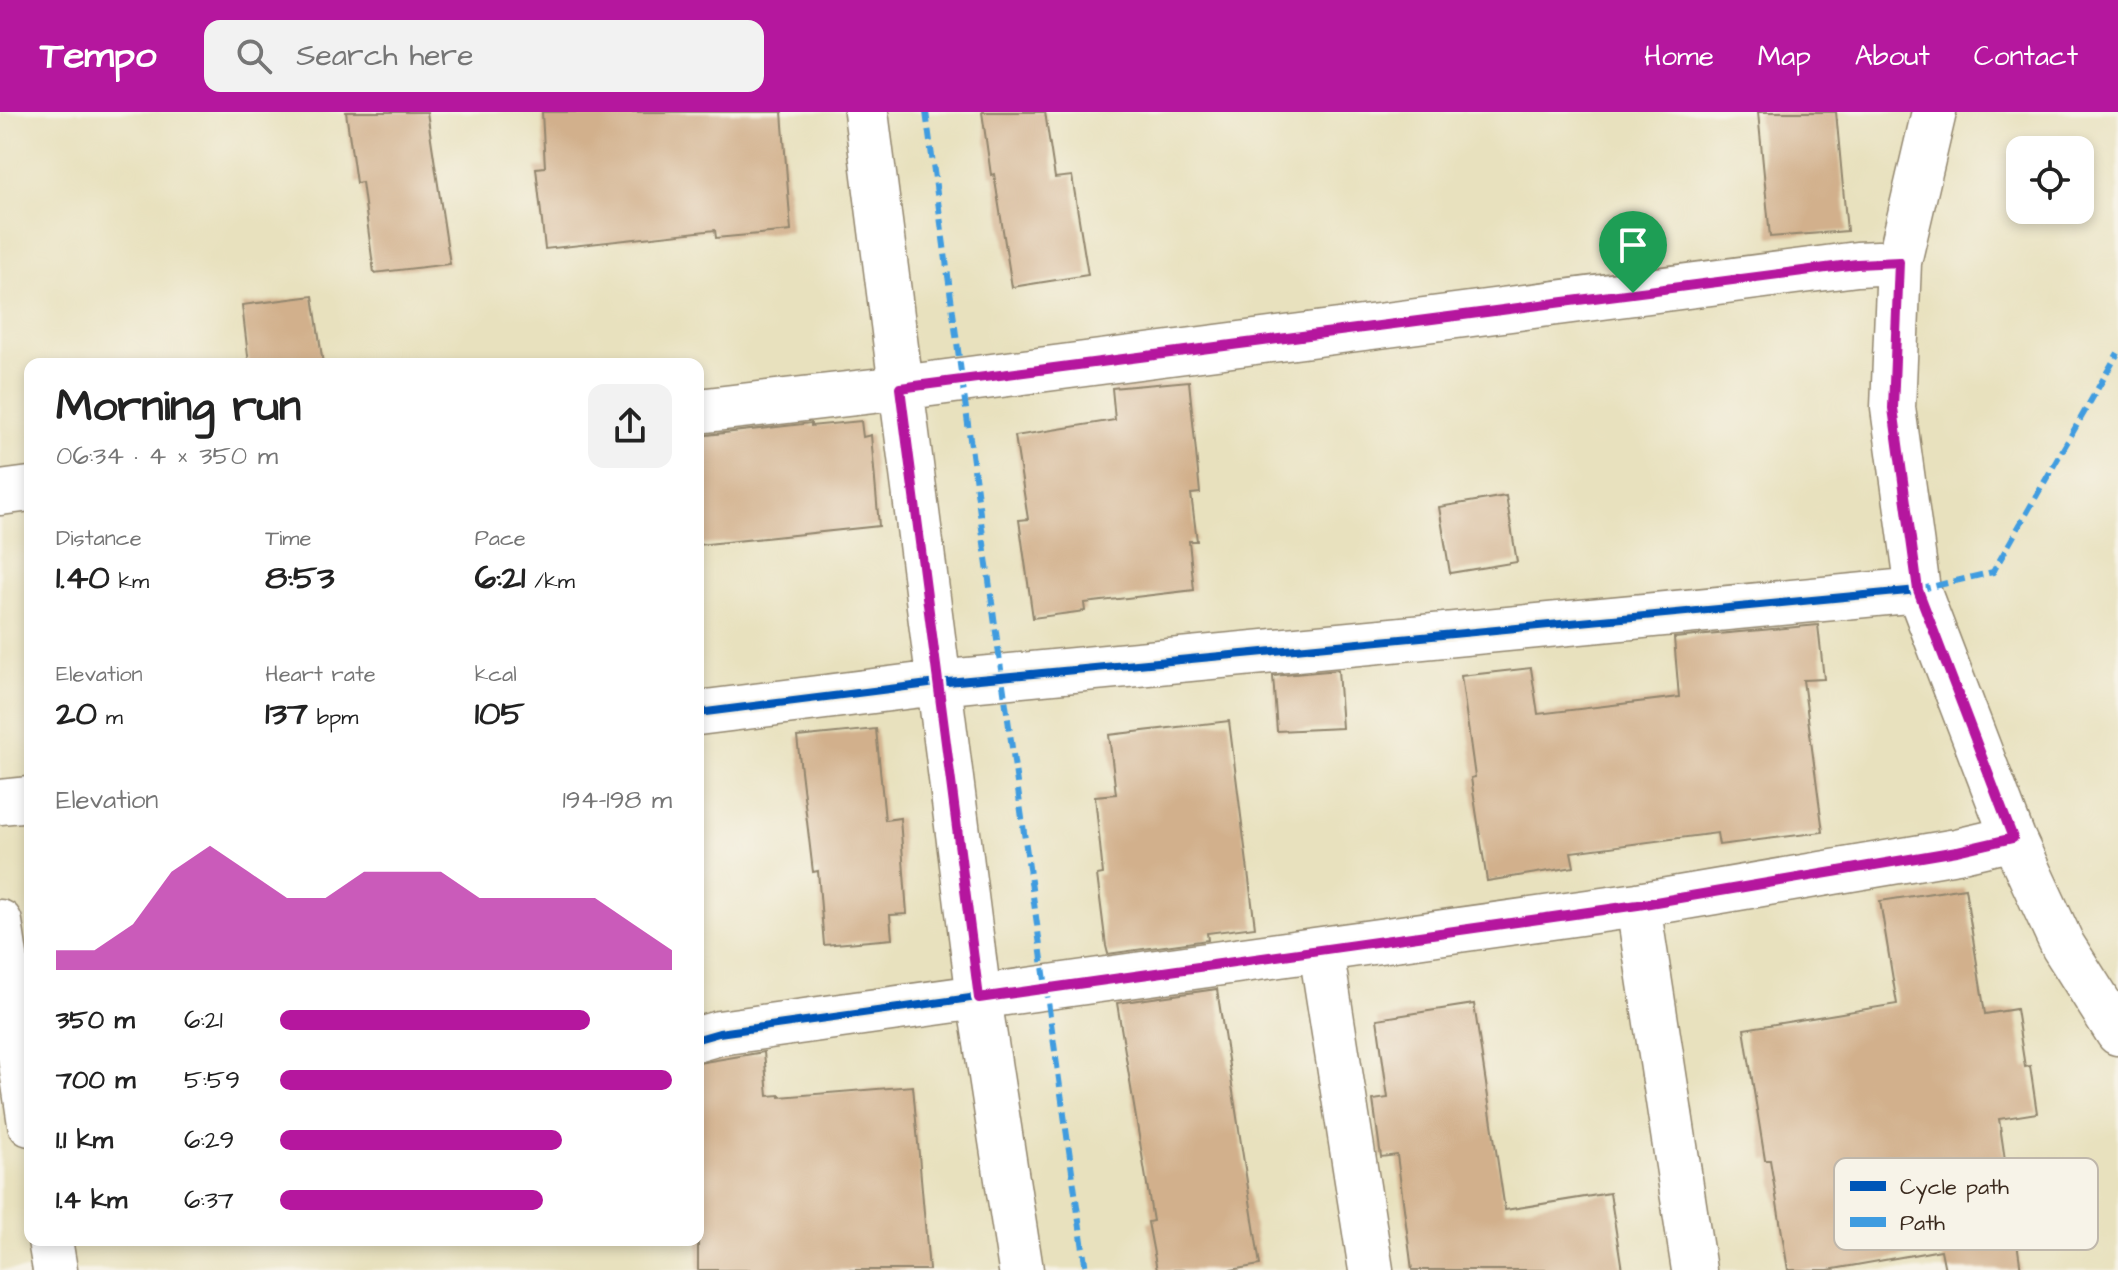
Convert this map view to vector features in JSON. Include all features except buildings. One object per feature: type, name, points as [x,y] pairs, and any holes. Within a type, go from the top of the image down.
[{"type":"street","points":[[866,112],[979,998],[1021,1270]]},
{"type":"street","points":[[1934,112],[1899,262],[1893,408],[1918,590],[2013,838],[2063,946],[2118,1033]]},
{"type":"street","points":[[704,410],[900,388],[1857,264],[1899,262]]},
{"type":"street","points":[[0,493],[24,490]]},
{"type":"street","points":[[704,712],[937,683],[1918,590]]},
{"type":"street","points":[[0,802],[24,800]]},
{"type":"street","points":[[704,1037],[1638,905],[1957,851],[2013,838]]},
{"type":"street","points":[[1638,905],[1694,1270]]},
{"type":"street","points":[[0,922],[24,1084]]},
{"type":"street","points":[[1321,950],[1371,1270]]},
{"type":"street","points":[[51,1246],[55,1270]]},
{"type":"marked path","points":[[926,112],[1086,1270]]},
{"type":"marked path","points":[[1918,590],[1993,572],[2118,353]]},
{"type":"cycle path","points":[[704,712],[937,683],[1918,590]]},
{"type":"cycle path","points":[[704,1037],[1638,905],[1957,851],[2013,838]]},
{"type":"route","points":[[1899,262],[1893,408],[1918,590],[2013,838],[1957,851],[1638,905],[979,998],[900,388],[1633,293],[1857,264],[1899,262]]}]
